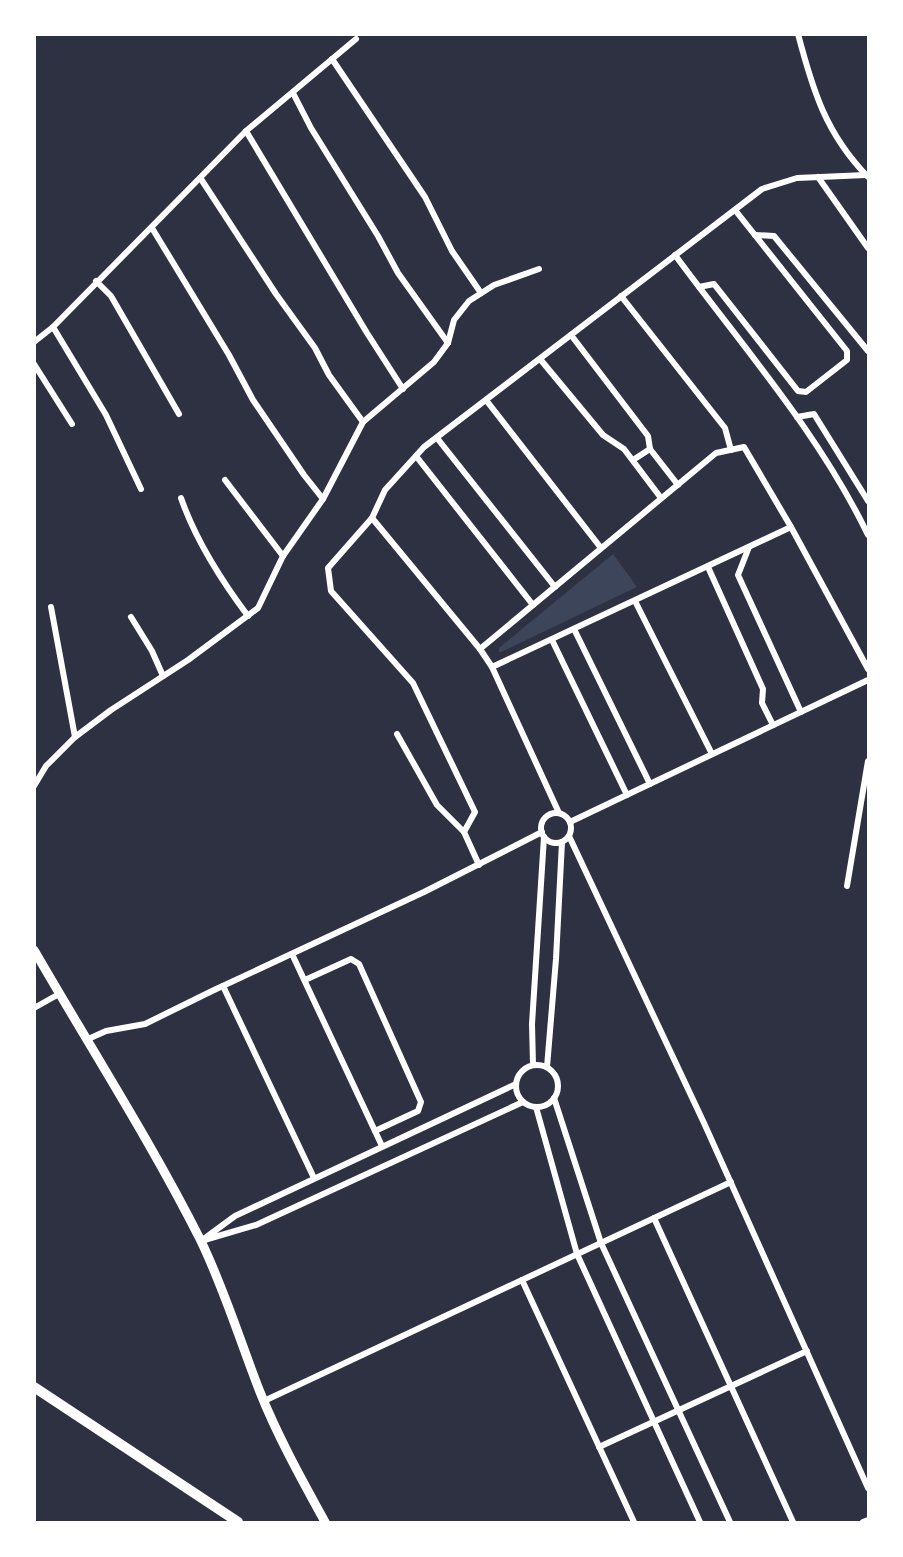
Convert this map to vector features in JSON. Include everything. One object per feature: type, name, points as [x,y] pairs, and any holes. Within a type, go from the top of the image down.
[{"type":"main road","points":[[34,950],[155,1156],[201,1241],[236,1323],[264,1401],[325,1522]]},
{"type":"main road","points":[[34,1387],[238,1522]]},
{"type":"street","points":[[798,34],[823,114],[838,141],[867,176]]},
{"type":"street","points":[[34,342],[53,327],[246,132],[356,39]]},
{"type":"street","points":[[332,59],[425,197],[452,250],[481,293]]},
{"type":"street","points":[[293,93],[311,128],[378,236],[398,273],[448,343]]},
{"type":"street","points":[[246,132],[337,285],[403,389]]},
{"type":"street","points":[[464,832],[475,812],[413,683],[331,591],[328,568],[372,518],[386,490],[416,456],[762,189],[797,178],[867,176]]},
{"type":"street","points":[[818,177],[868,248]]},
{"type":"street","points":[[201,179],[276,294],[315,348],[329,375],[363,422]]},
{"type":"street","points":[[699,287],[714,284],[798,391],[806,392],[847,360],[847,351],[735,210]]},
{"type":"street","points":[[152,228],[230,355],[253,400],[304,475],[323,498]]},
{"type":"street","points":[[755,235],[774,236],[868,351]]},
{"type":"street","points":[[675,255],[798,417],[856,508],[868,535]]},
{"type":"street","points":[[34,786],[46,766],[75,737],[258,608],[284,556],[323,498],[363,422],[434,362],[448,343],[454,321],[470,301],[494,285],[539,268]]},
{"type":"street","points":[[96,281],[111,296],[179,414]]},
{"type":"street","points":[[621,296],[725,428],[731,450]]},
{"type":"street","points":[[53,327],[106,416],[141,489]]},
{"type":"street","points":[[571,335],[648,436],[650,449],[678,485]]},
{"type":"street","points":[[862,341],[868,337]]},
{"type":"street","points":[[540,359],[603,435],[624,449],[661,498]]},
{"type":"street","points":[[34,364],[72,424]]},
{"type":"street","points":[[486,400],[601,548]]},
{"type":"street","points":[[798,417],[814,414],[868,501]]},
{"type":"street","points":[[437,438],[555,587]]},
{"type":"street","points":[[480,649],[716,453],[744,447],[791,527],[868,669]]},
{"type":"street","points":[[633,460],[650,449]]},
{"type":"street","points":[[416,456],[533,605]]},
{"type":"street","points":[[225,480],[284,556]]},
{"type":"street","points":[[181,498],[188,519],[222,581],[248,616]]},
{"type":"street","points":[[372,518],[480,649],[492,667],[559,813]]},
{"type":"street","points":[[492,667],[791,527]]},
{"type":"street","points":[[749,547],[738,575],[801,712]]},
{"type":"street","points":[[708,567],[763,689],[762,703],[773,725]]},
{"type":"street","points":[[635,601],[712,754]]},
{"type":"street","points":[[51,607],[75,737]]},
{"type":"street","points":[[131,617],[152,651],[163,676]]},
{"type":"street","points":[[574,629],[650,784]]},
{"type":"street","points":[[552,639],[627,795]]},
{"type":"street","points":[[570,822],[868,680]]},
{"type":"street","points":[[397,735],[437,806],[464,832],[479,865]]},
{"type":"street","points":[[847,886],[868,761]]},
{"type":"street","points":[[533,1065],[532,1024],[543,834],[541,827],[545,818],[559,813],[568,818],[570,822],[569,836],[731,1182],[868,1488]]},
{"type":"street","points":[[543,834],[552,842],[562,842],[569,836]]},
{"type":"street","points":[[86,1040],[106,1031],[145,1024],[543,834]]},
{"type":"street","points":[[547,1067],[556,960],[562,842]]},
{"type":"street","points":[[292,954],[382,1146]]},
{"type":"street","points":[[305,980],[351,959],[359,964],[421,1102],[418,1111],[375,1131]]},
{"type":"street","points":[[223,986],[314,1178]]},
{"type":"street","points":[[34,1008],[59,994]]},
{"type":"street","points":[[554,1098],[536,1107],[523,1102],[519,1097],[516,1084],[521,1072],[533,1065],[547,1067],[556,1078],[558,1085],[554,1098],[601,1243],[730,1522]]},
{"type":"street","points":[[201,1241],[235,1216],[516,1084]]},
{"type":"street","points":[[201,1241],[256,1225],[523,1102]]},
{"type":"street","points":[[536,1107],[577,1254],[700,1522]]},
{"type":"street","points":[[264,1401],[731,1182]]},
{"type":"street","points":[[654,1218],[794,1522]]},
{"type":"street","points":[[522,1280],[634,1522]]},
{"type":"street","points":[[599,1447],[653,1420],[807,1351]]},
{"type":"street","points":[[863,1522],[868,1520]]},
{"type":"shaded area","points":[[613,554],[637,587],[499,652],[499,648]]}]
